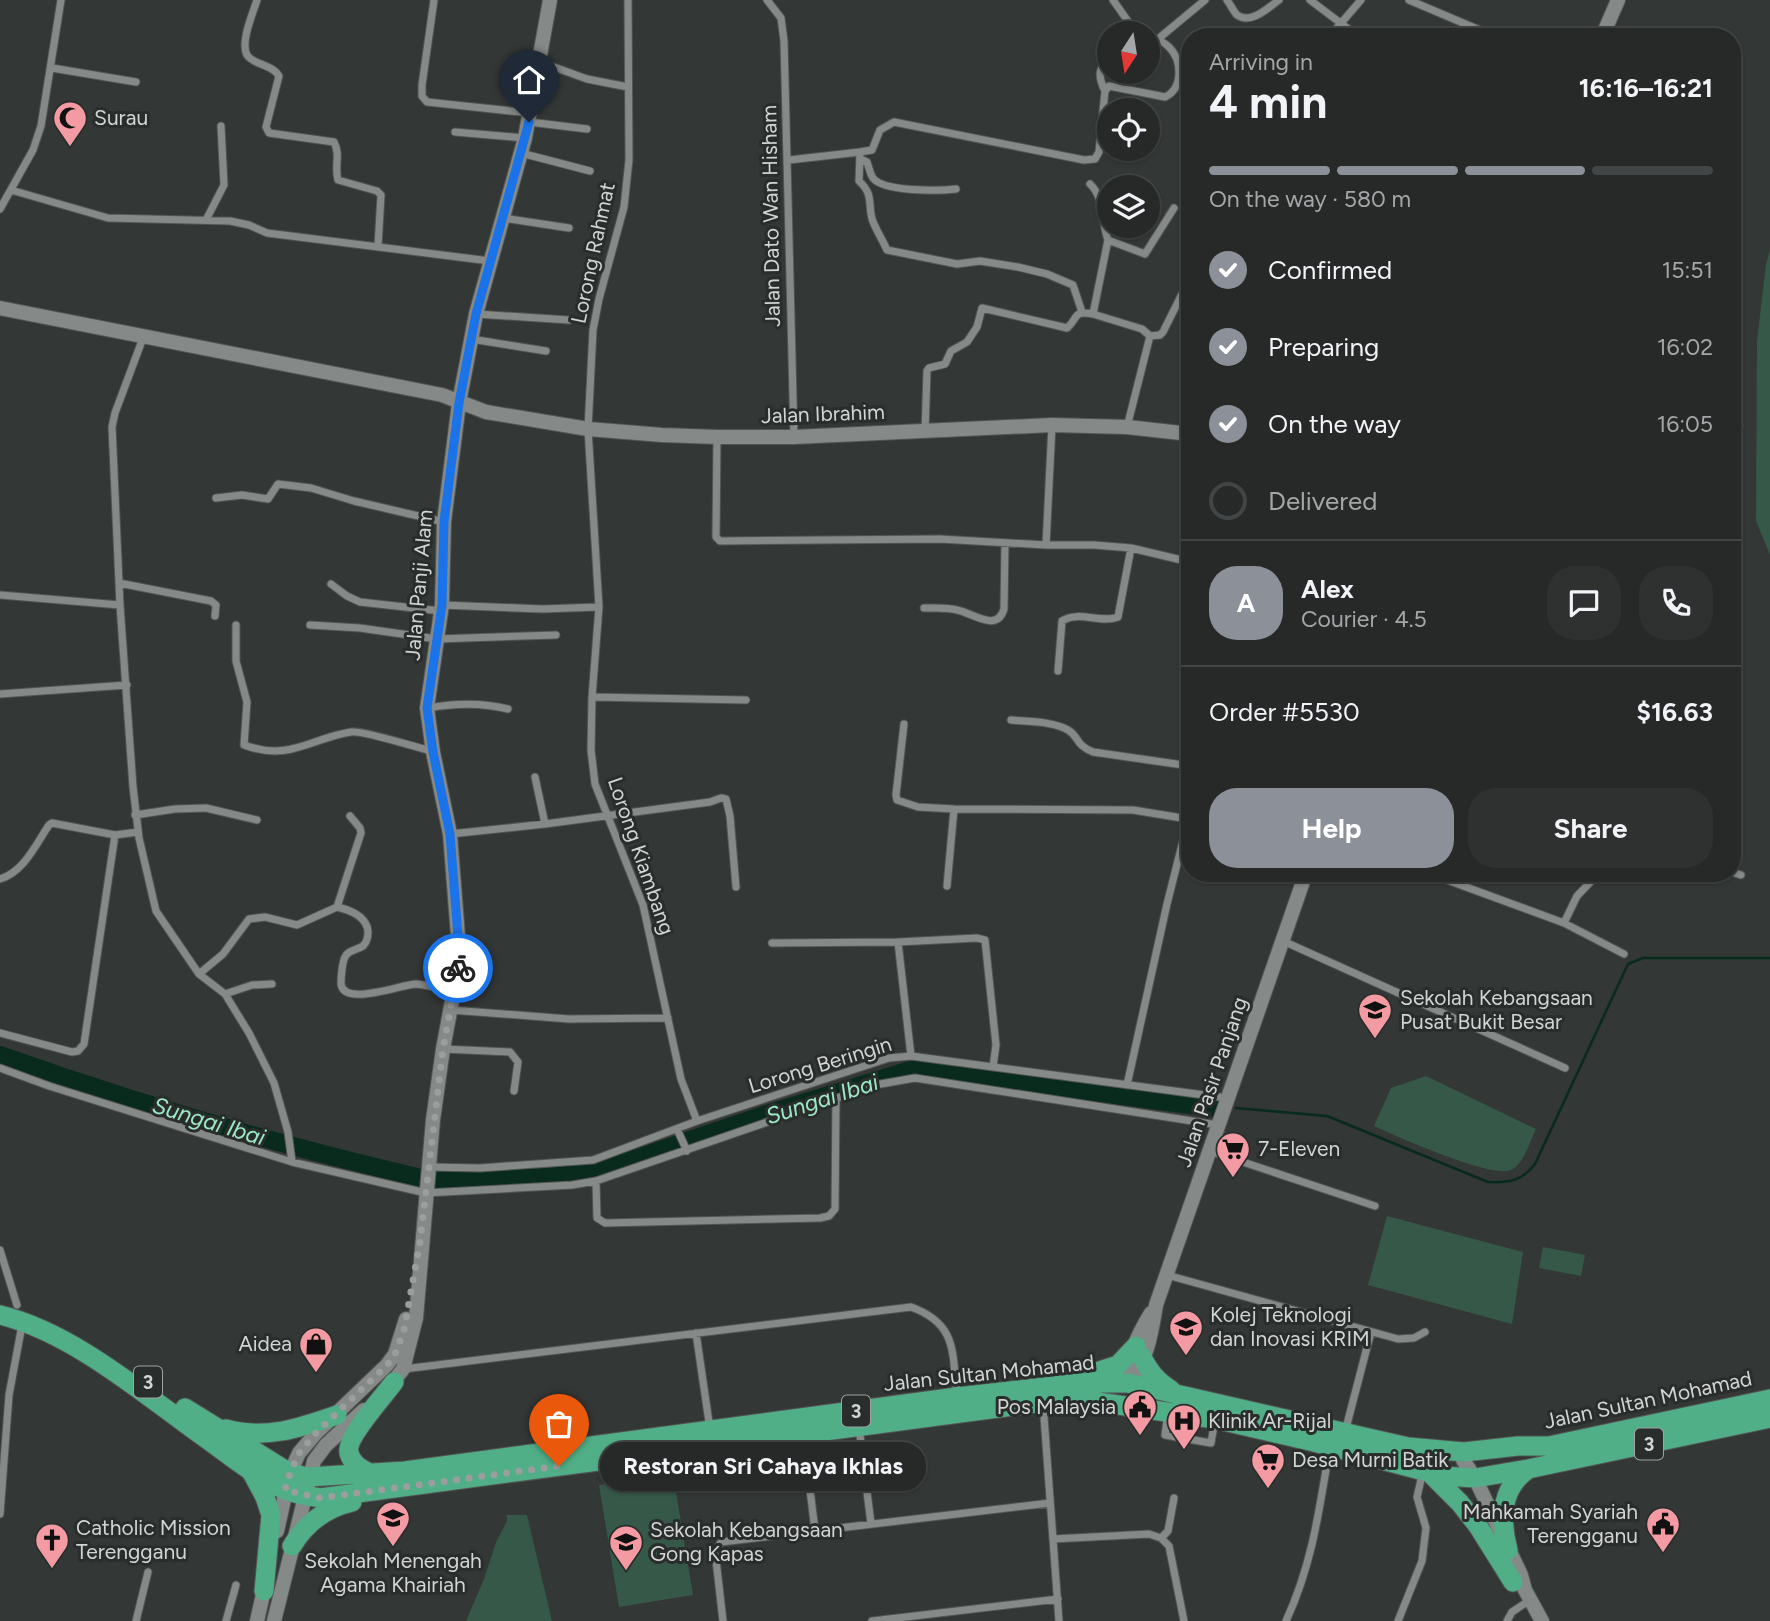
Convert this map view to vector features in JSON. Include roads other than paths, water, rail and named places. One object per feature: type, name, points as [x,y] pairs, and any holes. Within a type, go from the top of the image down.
[{"type":"highway","name":"3","points":[[10,1311],[65,1327],[122,1363],[297,1484]]},
{"type":"highway","name":"3","points":[[10,1311],[62,1339],[100,1364],[250,1471],[297,1484]]},
{"type":"highway","points":[[1018,1389],[1108,1370],[1139,1352],[1157,1381],[1176,1392]]},
{"type":"highway","points":[[369,1473],[354,1464],[348,1451],[351,1439],[395,1372]]},
{"type":"highway","name":"Jalan Sultan Mohamad","points":[[297,1484],[1079,1383],[1128,1383],[1176,1392],[1337,1439],[1426,1471],[1528,1469],[1770,1418]]},
{"type":"highway","points":[[1043,1402],[1116,1392],[1128,1383],[1138,1395],[1215,1419]]},
{"type":"highway","name":"Jalan Sultan Mohamad","points":[[297,1484],[320,1498],[1043,1402],[1098,1402],[1337,1439],[1464,1452],[1518,1446],[1549,1446],[1770,1399]]},
{"type":"highway","points":[[196,1416],[228,1430],[248,1434],[278,1433],[337,1415]]},
{"type":"highway","name":"3","points":[[1408,1447],[1468,1472],[1496,1458],[1549,1446]]},
{"type":"highway","points":[[1508,1550],[1502,1521],[1505,1502],[1516,1478],[1528,1469]]},
{"type":"highway","points":[[250,1471],[265,1497],[271,1515],[264,1591]]},
{"type":"highway","points":[[1426,1471],[1473,1519],[1523,1591]]},
{"type":"highway","points":[[292,1546],[302,1529],[329,1510],[421,1484]]},
{"type":"main road","name":"Jalan Panji Alam","points":[[395,1372],[416,1318],[428,1167],[443,1049],[458,969],[450,834],[427,708],[441,608],[444,522],[459,403],[476,314],[530,118],[550,0]]},
{"type":"main road","points":[[1606,28],[1618,0]]},
{"type":"main road","name":"Jalan Ibrahim","points":[[0,308],[442,395],[486,412],[588,429],[717,438],[1052,425],[1126,427],[1181,433]]},
{"type":"main road","name":"Jalan Pasir Panjang","points":[[1128,1383],[1126,1372],[1139,1352],[1142,1328],[1156,1305],[1167,1275],[1303,882]]},
{"type":"main road","points":[[274,1621],[292,1546],[299,1453],[316,1433],[337,1415],[395,1372]]},
{"type":"main road","points":[[257,1621],[297,1484],[326,1446],[395,1372]]},
{"type":"main road","points":[[1468,1472],[1521,1575],[1523,1591]]},
{"type":"main road","points":[[1468,1472],[1523,1591],[1542,1621]]},
{"type":"street","points":[[0,209],[33,150],[41,126],[61,0]]},
{"type":"street","points":[[257,0],[248,30],[245,47],[247,54],[276,71],[279,76],[266,127],[269,133],[334,142],[339,151],[336,172],[338,180],[377,191],[380,195],[378,246]]},
{"type":"street","points":[[435,0],[422,85],[422,96],[427,102],[587,129]]},
{"type":"street","name":"Lorong Rahmat","points":[[588,429],[593,330],[620,226],[627,186],[628,0]]},
{"type":"street","name":"Jalan Dato Wan Hisham","points":[[767,0],[781,18],[784,41],[794,437]]},
{"type":"street","points":[[1113,0],[1124,21]]},
{"type":"street","points":[[1160,37],[1205,0]]},
{"type":"street","points":[[1227,0],[1238,15],[1246,18],[1259,14],[1279,0]]},
{"type":"street","points":[[1310,0],[1348,28]]},
{"type":"street","points":[[1336,28],[1361,0]]},
{"type":"street","points":[[1409,0],[1475,28]]},
{"type":"street","points":[[1105,91],[1109,86],[1117,86],[1157,96],[1172,94],[1179,77],[1179,66],[1167,45],[1160,40]]},
{"type":"street","points":[[540,62],[587,79],[628,87]]},
{"type":"street","points":[[52,68],[136,82]]},
{"type":"street","points":[[789,160],[860,156],[872,150],[880,130],[894,122],[1084,160],[1095,159],[1099,152],[1105,91],[1102,84]]},
{"type":"street","points":[[206,220],[224,185],[221,126]]},
{"type":"street","points":[[455,132],[523,146],[590,171]]},
{"type":"street","points":[[860,156],[867,162],[872,176],[881,184],[934,192],[957,189]]},
{"type":"street","points":[[860,156],[859,181],[870,195],[874,224],[887,250],[957,264],[980,261],[1047,274],[1073,285],[1082,312]]},
{"type":"street","points":[[1090,184],[1101,203],[1103,227],[1108,240],[1093,314]]},
{"type":"street","points":[[11,190],[108,218],[230,221],[267,233],[491,261]]},
{"type":"street","points":[[1108,240],[1145,254],[1174,208]]},
{"type":"street","points":[[503,218],[569,228]]},
{"type":"street","points":[[925,432],[926,375],[929,368],[945,365],[951,351],[967,342],[977,327],[982,308],[1062,328],[1068,328],[1076,315],[1082,312],[1142,329],[1150,336],[1163,332],[1181,294]]},
{"type":"street","points":[[476,314],[569,320]]},
{"type":"street","points":[[1126,427],[1150,336]]},
{"type":"street","points":[[143,338],[112,427],[120,605],[138,832],[156,911],[199,974],[225,994],[274,1083],[288,1133],[292,1162]]},
{"type":"street","points":[[471,339],[546,351]]},
{"type":"street","points":[[1046,545],[1052,425]]},
{"type":"street","name":"Lorong Kiambang","points":[[588,429],[599,607],[592,697],[591,750],[595,784],[643,905],[681,1079],[696,1121]]},
{"type":"street","points":[[717,438],[717,540],[940,538],[1130,548],[1181,560]]},
{"type":"street","points":[[216,498],[242,495],[268,499],[278,484],[311,488],[444,522]]},
{"type":"street","points":[[924,608],[950,608],[986,621],[996,621],[1002,616],[1004,609],[1005,543]]},
{"type":"street","points":[[1058,671],[1062,621],[1075,617],[1118,617],[1130,548]]},
{"type":"street","points":[[119,583],[211,601],[215,605],[215,616]]},
{"type":"street","points":[[331,584],[347,596],[360,601],[441,608],[542,610],[599,607]]},
{"type":"street","points":[[0,595],[120,605]]},
{"type":"street","points":[[236,625],[236,661],[247,702],[244,745],[276,752],[298,749],[352,732],[433,752]]},
{"type":"street","points":[[310,625],[360,628],[437,639],[556,635]]},
{"type":"street","points":[[0,694],[127,685]]},
{"type":"street","points":[[592,697],[746,700]]},
{"type":"street","points":[[427,708],[455,703],[488,704],[508,709]]},
{"type":"street","points":[[1011,720],[1050,724],[1067,729],[1079,745],[1093,752],[1181,765]]},
{"type":"street","points":[[904,724],[897,800],[918,807],[1133,810],[1181,815]]},
{"type":"street","points":[[535,777],[545,824]]},
{"type":"street","points":[[450,834],[607,816],[721,798],[726,799],[730,816],[736,887]]},
{"type":"street","points":[[135,815],[206,808],[257,820]]},
{"type":"street","points":[[947,886],[954,809]]},
{"type":"street","points":[[337,907],[360,833],[360,828],[350,816]]},
{"type":"street","points":[[0,878],[21,867],[48,825],[52,823],[115,835],[138,832]]},
{"type":"street","points":[[0,1032],[72,1052],[78,1051],[84,1044],[115,835]]},
{"type":"street","points":[[1127,1085],[1181,851]]},
{"type":"street","points":[[1452,882],[1563,923],[1624,954]]},
{"type":"street","points":[[1563,923],[1577,896],[1590,882]]},
{"type":"street","points":[[199,974],[223,954],[249,919],[265,918],[297,925],[337,907],[362,918],[368,926],[365,945],[345,957],[341,985],[348,993],[372,994],[416,984],[454,991]]},
{"type":"street","points":[[772,943],[977,938],[985,940],[996,1045],[993,1067]]},
{"type":"street","points":[[1283,941],[1565,1068]]},
{"type":"street","points":[[898,942],[911,1056]]},
{"type":"street","points":[[225,994],[252,985],[272,984]]},
{"type":"street","points":[[451,1010],[569,1019],[668,1018]]},
{"type":"street","points":[[443,1049],[510,1052],[518,1062],[514,1091]]},
{"type":"street","name":"Lorong Beringin","points":[[428,1167],[480,1168],[593,1160],[679,1132],[696,1121],[889,1058],[911,1056],[1228,1098]]},
{"type":"street","points":[[0,1068],[49,1086],[292,1162],[426,1193],[572,1185],[596,1181],[875,1084],[915,1078],[1219,1125]]},
{"type":"street","points":[[596,1181],[597,1218],[605,1223],[820,1219],[830,1216],[835,1209],[836,1098]]},
{"type":"street","points":[[679,1132],[686,1149]]},
{"type":"street","points":[[1210,1150],[1375,1206]]},
{"type":"street","points":[[0,1250],[10,1311],[9,1395],[0,1514]]},
{"type":"street","points":[[1167,1275],[1407,1340],[1425,1332]]},
{"type":"street","points":[[395,1372],[911,1307],[927,1313],[940,1323],[947,1333],[957,1397]]},
{"type":"street","points":[[1286,1621],[1301,1587],[1337,1439],[1371,1332]]},
{"type":"street","points":[[696,1333],[710,1430]]},
{"type":"street","points":[[1043,1402],[1059,1621]]},
{"type":"street","points":[[859,1426],[871,1524]]},
{"type":"street","points":[[803,1434],[815,1530]]},
{"type":"street","points":[[1398,1621],[1422,1561],[1426,1528],[1417,1497],[1426,1471]]},
{"type":"street","points":[[1161,1538],[1168,1531],[1174,1498]]},
{"type":"street","points":[[723,1621],[716,1560],[716,1551],[721,1542],[1050,1503]]},
{"type":"street","points":[[1053,1539],[1149,1534],[1161,1538],[1169,1546],[1184,1621]]},
{"type":"street","points":[[136,1621],[148,1572]]},
{"type":"street","points":[[226,1621],[236,1585]]},
{"type":"street","points":[[1507,1621],[1523,1591]]},
{"type":"street","points":[[872,1621],[1058,1600]]},
{"type":"waterway","points":[[1236,1108],[1327,1116],[1488,1182],[1515,1180],[1535,1164],[1628,964],[1643,958],[1770,958]]},
{"type":"waterway","name":"Sungai Ibai","points":[[0,1055],[209,1122],[314,1152],[421,1178]]},
{"type":"waterway","name":"Sungai Ibai","points":[[435,1180],[548,1177],[599,1171],[773,1112],[910,1070],[1214,1108]]},
{"type":"place","name":"Surau","points":[[70,148]]},
{"type":"place","name":"Sekolah Kebangsaan Pusat Bukit Besar","points":[[1375,1040]]},
{"type":"place","name":"7-Eleven","points":[[1233,1179]]},
{"type":"place","name":"Kolej Teknologi dan Inovasi KRIM","points":[[1186,1357]]},
{"type":"place","name":"Aidea","points":[[316,1374]]},
{"type":"place","name":"Pos Malaysia","points":[[1140,1437]]},
{"type":"place","name":"Klinik Ar-Rijal","points":[[1184,1451]]},
{"type":"place","name":"Restoran Sri Cahaya Ikhlas","points":[[559,1466]]},
{"type":"place","name":"Desa Murni Batik","points":[[1268,1490]]},
{"type":"place","name":"Sekolah Menengah Agama Khairiah","points":[[393,1548]]},
{"type":"place","name":"Mahkamah Syariah Terengganu","points":[[1663,1554]]},
{"type":"place","name":"Catholic Mission Terengganu","points":[[52,1570]]},
{"type":"place","name":"Sekolah Kebangsaan Gong Kapas","points":[[626,1572]]}]
